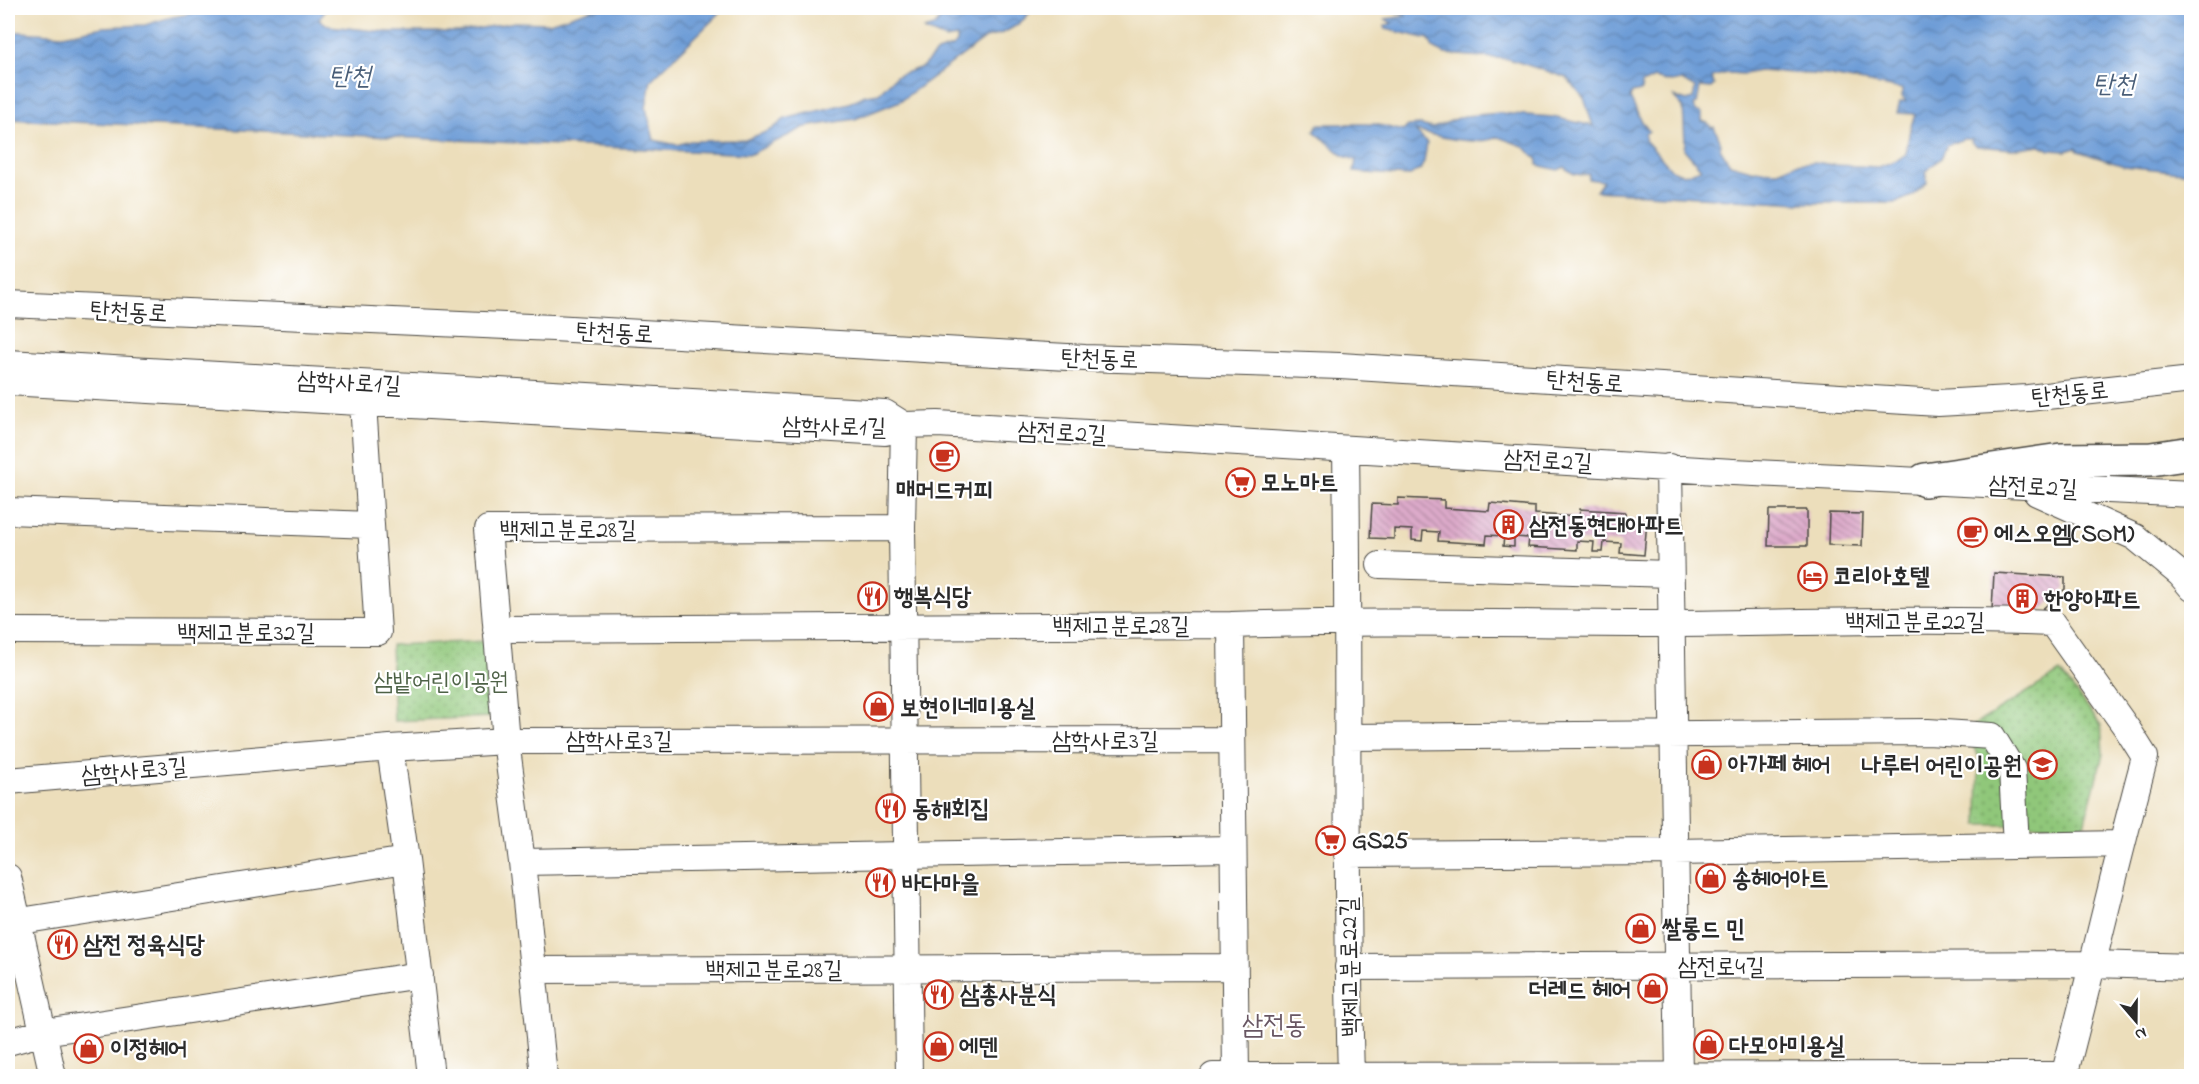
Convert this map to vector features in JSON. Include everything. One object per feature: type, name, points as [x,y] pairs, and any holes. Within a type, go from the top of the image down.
[{"type":"main road","points":[[1926,480],[2061,460],[2151,459],[2192,453]]},
{"type":"street","name":"탄천동로","points":[[8,304],[553,328],[1085,358],[1340,366],[1938,403],[2028,398],[2192,380]]},
{"type":"street","name":"삼학사로1길","points":[[8,363],[362,393],[885,432],[904,425]]},
{"type":"street","name":"삼학사로1길","points":[[8,382],[362,393]]},
{"type":"street","name":"백제고분로32길","points":[[8,631],[378,632],[362,393]]},
{"type":"street","name":"삼전로2길","points":[[904,425],[938,424],[1733,472],[2192,494]]},
{"type":"street","points":[[904,425],[902,528],[909,1077]]},
{"type":"street","name":"백제고분로22길","points":[[1346,449],[1347,854],[1351,1076]]},
{"type":"street","points":[[1669,467],[1679,1076]]},
{"type":"street","points":[[2020,486],[2135,537],[2180,574],[2192,588]]},
{"type":"street","points":[[8,511],[370,525]]},
{"type":"street","name":"백제고분로28길","points":[[902,528],[488,529],[496,628],[1231,625],[1348,621]]},
{"type":"street","points":[[1380,565],[1670,574]]},
{"type":"street","name":"백제고분로22길","points":[[1348,621],[1671,624],[1980,620],[2052,623],[2145,757],[2121,844]]},
{"type":"street","points":[[1231,625],[1236,1076]]},
{"type":"street","points":[[496,628],[506,741],[522,862],[544,1077]]},
{"type":"street","points":[[1347,737],[1928,732],[1992,736],[2012,769],[2016,846]]},
{"type":"street","name":"삼학사로3길","points":[[8,781],[390,748],[506,741],[1232,740]]},
{"type":"street","points":[[390,748],[406,860],[431,1077]]},
{"type":"street","points":[[1214,1077],[2064,1076],[2094,964],[2121,844],[1675,852],[1347,854]]},
{"type":"street","points":[[522,862],[1232,849]]},
{"type":"street","points":[[12,922],[406,860]]},
{"type":"street","points":[[8,877],[12,922],[44,1032],[53,1077]]},
{"type":"street","name":"삼전로4길","points":[[1348,967],[2094,964],[2192,967]]},
{"type":"street","name":"백제고분로28길","points":[[534,970],[1234,967]]},
{"type":"street","points":[[8,1042],[44,1032],[420,975]]},
{"type":"green space","name":"삼밭어린이공원","points":[[488,641],[491,717],[394,721],[391,645]]},
{"type":"green space","points":[[2060,672],[2101,725],[2103,754],[2084,825],[1978,825],[1979,757],[1964,731]]},
{"type":"water","name":"탄천","points":[[241,8],[325,8],[327,9],[319,19],[329,26],[386,32],[459,32],[515,22],[549,23],[596,8],[725,8],[651,80],[646,108],[654,140],[677,145],[690,141],[745,140],[771,130],[785,119],[849,103],[865,95],[879,93],[896,76],[922,67],[937,52],[957,43],[957,37],[945,39],[924,30],[935,26],[948,8],[1033,8],[1019,23],[1007,31],[986,38],[900,101],[855,119],[805,127],[751,154],[8,119],[8,31],[63,35],[103,27],[145,25],[172,17]]},
{"type":"water","name":"탄천","points":[[1383,8],[2191,8],[2191,173],[2124,166],[2078,151],[2076,148],[2066,151],[2050,150],[2040,145],[2012,149],[1977,146],[1971,142],[1972,139],[1963,139],[1947,145],[1941,158],[1926,171],[1927,183],[1912,196],[1895,203],[1800,203],[1596,191],[1603,181],[1588,179],[1589,174],[1576,174],[1565,167],[1558,170],[1537,165],[1538,160],[1523,146],[1498,137],[1468,141],[1415,131],[1427,143],[1424,162],[1420,170],[1408,176],[1354,172],[1356,160],[1344,156],[1314,131],[1319,124],[1375,124],[1403,131],[1408,126],[1420,125],[1433,128],[1464,116],[1500,113],[1553,117],[1593,126],[1584,98],[1567,78],[1509,59],[1445,54],[1433,48],[1429,39],[1385,29],[1385,26],[1392,23],[1385,19],[1407,16]],"holes":[[[1759,71],[1826,75],[1902,89],[1902,97],[1906,101],[1900,102],[1897,113],[1915,114],[1906,154],[1879,167],[1815,162],[1795,164],[1778,171],[1751,170],[1730,164],[1720,148],[1721,143],[1714,127],[1711,128],[1708,123],[1702,121],[1702,113],[1695,111],[1694,105],[1697,104],[1700,87],[1711,88],[1714,85],[1712,77],[1727,73],[1744,74]],[[1654,78],[1671,82],[1682,80],[1695,88],[1693,99],[1687,101],[1674,97],[1683,107],[1684,149],[1701,169],[1684,175],[1672,170],[1645,140],[1645,134],[1649,131],[1630,98],[1632,93],[1641,91],[1642,84]]]},
{"type":"building","name":"삼전동현대아파트","points":[[1398,498],[1444,500],[1444,508],[1489,511],[1490,503],[1535,507],[1535,514],[1579,517],[1580,509],[1625,512],[1625,519],[1647,521],[1644,555],[1620,553],[1621,543],[1604,542],[1603,552],[1593,552],[1594,542],[1577,541],[1577,550],[1528,547],[1529,538],[1514,537],[1514,547],[1503,546],[1504,536],[1487,535],[1486,544],[1438,541],[1439,532],[1423,531],[1422,541],[1412,540],[1412,530],[1394,529],[1394,539],[1370,538],[1372,504],[1398,505]]},
{"type":"building","points":[[1769,510],[1807,510],[1807,546],[1768,546]]},
{"type":"building","points":[[1829,513],[1863,514],[1862,546],[1828,545]]},
{"type":"building","name":"한양아파트","points":[[1994,573],[2065,577],[2065,589],[2039,612],[1992,610]]},
{"type":"place","name":"매머드커피","points":[[944,456]]},
{"type":"place","name":"모노마트","points":[[1240,482]]},
{"type":"place","name":"삼전동현대아파트","points":[[1508,525]]},
{"type":"place","name":"에스오엠(SOM)","points":[[1973,533]]},
{"type":"place","name":"코리아호텔","points":[[1812,576]]},
{"type":"place","name":"행복식당","points":[[873,596]]},
{"type":"place","name":"한양아파트","points":[[2023,599]]},
{"type":"place","name":"보현이네미용실","points":[[879,707]]},
{"type":"place","name":"아가페 헤어","points":[[1707,764]]},
{"type":"place","name":"나루터 어린이공원","points":[[2043,765]]},
{"type":"place","name":"동해회집","points":[[891,808]]},
{"type":"place","name":"GS25","points":[[1331,840]]},
{"type":"place","name":"송헤어아트","points":[[1711,878]]},
{"type":"place","name":"바다마을","points":[[881,883]]},
{"type":"place","name":"쌀롱드 민","points":[[1641,928]]},
{"type":"place","name":"삼전 정육식당","points":[[62,944]]},
{"type":"place","name":"더레드 헤어","points":[[1652,989]]},
{"type":"place","name":"삼총사분식","points":[[939,994]]},
{"type":"place","name":"다모아미용실","points":[[1708,1045]]},
{"type":"place","name":"에덴","points":[[938,1046]]},
{"type":"place","name":"이정헤어","points":[[89,1048]]},
{"type":"district","name":"삼전동","points":[[1274,1024]]}]
